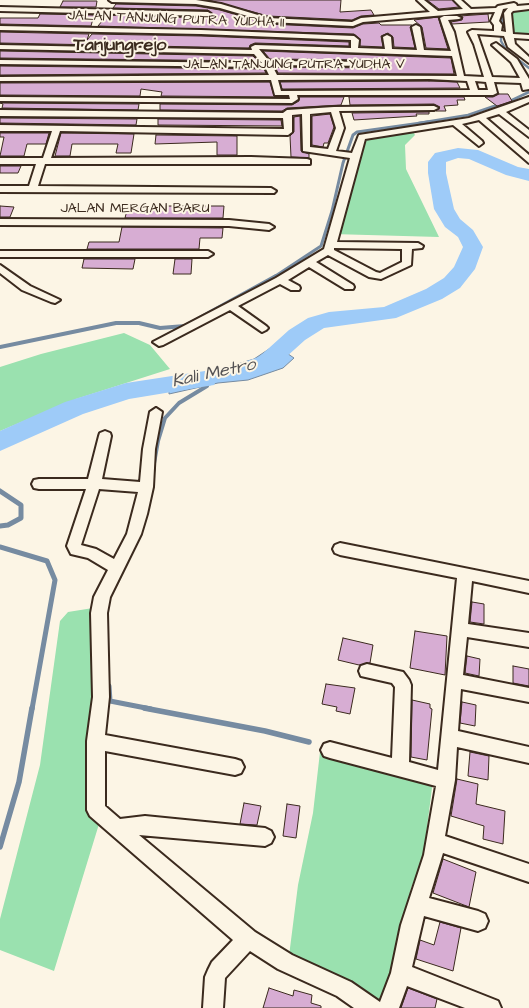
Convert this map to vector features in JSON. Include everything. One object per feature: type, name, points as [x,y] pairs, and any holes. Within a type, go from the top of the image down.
[{"type":"street","points":[[420,0],[437,14]]},
{"type":"street","points":[[457,0],[472,11],[474,15],[444,18],[455,54],[475,92]]},
{"type":"street","points":[[109,11],[111,1],[202,2],[268,20],[354,24],[361,20],[529,6]]},
{"type":"street","points":[[503,34],[508,10],[512,7]]},
{"type":"street","points":[[0,9],[53,19],[109,11],[208,14]]},
{"type":"street","points":[[498,10],[495,21],[511,45],[529,61]]},
{"type":"street","points":[[42,48],[53,19]]},
{"type":"street","name":"JALAN TANJUNG PUTRA YUDHA II","points":[[0,28],[53,19],[255,36],[352,38],[355,39],[354,50]]},
{"type":"street","points":[[268,20],[255,36],[256,49],[267,64],[274,78],[278,93],[492,93],[478,44],[472,32],[529,37]]},
{"type":"street","points":[[416,27],[422,52]]},
{"type":"street","points":[[388,37],[389,51]]},
{"type":"street","points":[[485,106],[524,92],[527,80],[514,61],[496,45]]},
{"type":"street","points":[[0,47],[422,52],[441,65],[455,54]]},
{"type":"street","points":[[0,62],[377,64]]},
{"type":"street","name":"JALAN TANJUNG PUTRA YUDHA V","points":[[0,79],[390,77],[441,65],[466,78],[527,80]]},
{"type":"street","points":[[390,77],[399,108]]},
{"type":"street","points":[[0,98],[286,101],[294,100],[293,93]]},
{"type":"street","points":[[330,248],[349,155],[365,135],[482,119],[502,113],[528,100]]},
{"type":"street","points":[[0,128],[288,132],[286,101]]},
{"type":"street","points":[[0,113],[288,115],[334,109],[434,108]]},
{"type":"street","points":[[331,153],[340,128],[334,109]]},
{"type":"street","points":[[306,112],[306,149],[349,155]]},
{"type":"street","points":[[457,123],[502,113],[527,131]]},
{"type":"street","points":[[482,119],[529,160]]},
{"type":"street","points":[[457,123],[479,143]]},
{"type":"street","points":[[34,189],[57,129]]},
{"type":"street","points":[[0,161],[251,160],[307,162]]},
{"type":"street","points":[[0,189],[271,191]]},
{"type":"street","name":"JALAN MERGAN BARU","points":[[0,222],[236,224],[269,227]]},
{"type":"street","points":[[159,342],[310,264],[330,248],[413,246],[407,263],[381,276],[373,275],[330,248]]},
{"type":"street","points":[[0,254],[208,254]]},
{"type":"street","points":[[310,264],[349,287]]},
{"type":"street","points":[[0,268],[26,288],[55,300]]},
{"type":"street","points":[[280,280],[295,288]]},
{"type":"street","points":[[230,306],[262,328]]},
{"type":"street","points":[[156,412],[149,449],[146,487],[134,534],[102,596],[99,612],[101,697],[96,741],[96,810],[215,913],[248,939],[285,962],[344,989],[372,1008]]},
{"type":"street","points":[[105,436],[94,484],[74,548],[97,555],[117,569]]},
{"type":"street","points":[[39,484],[94,484],[146,487]]},
{"type":"street","points":[[340,549],[529,587]]},
{"type":"street","points":[[388,1008],[393,1000],[401,973],[417,904],[436,842],[446,780],[465,574]]},
{"type":"street","points":[[460,629],[529,640]]},
{"type":"street","points":[[367,671],[397,677],[402,685],[400,769]]},
{"type":"street","points":[[454,680],[529,696]]},
{"type":"street","points":[[450,737],[529,755]]},
{"type":"street","points":[[96,741],[235,767]]},
{"type":"street","points":[[330,750],[446,780]]},
{"type":"street","points":[[119,828],[145,825],[265,837]]},
{"type":"street","points":[[436,842],[529,873]]},
{"type":"street","points":[[417,904],[478,921]]},
{"type":"street","points":[[213,1008],[215,977],[219,969],[248,939]]},
{"type":"street","points":[[401,973],[490,1008]]},
{"type":"green space","points":[[529,8],[529,36],[511,35],[510,15],[512,11]]},
{"type":"green space","points":[[411,128],[415,135],[405,145],[406,169],[439,237],[332,234],[357,135]]},
{"type":"green space","points":[[124,333],[150,345],[170,369],[76,399],[0,431],[0,367],[41,354]]},
{"type":"green space","points":[[93,608],[98,671],[90,748],[89,814],[99,824],[54,971],[0,950],[0,919],[40,765],[60,621],[68,612]]},
{"type":"green space","points":[[320,752],[433,780],[423,859],[411,888],[390,995],[381,1002],[349,980],[289,956],[298,885],[313,813]]},
{"type":"water","points":[[275,345],[294,358],[283,368],[248,380],[218,383],[169,394],[169,381],[198,376],[254,359]]},
{"type":"building","points":[[208,0],[341,0],[340,12],[371,10],[374,15],[361,16],[352,20],[268,16]]},
{"type":"building","points":[[427,0],[452,0],[459,7],[439,9]]},
{"type":"building","points":[[63,1],[97,1],[96,7],[60,7]]},
{"type":"building","points":[[116,4],[196,6],[220,10],[268,24],[353,28],[363,24],[379,23],[381,25],[412,25],[410,27],[415,48],[394,47],[393,37],[388,33],[381,36],[383,47],[360,46],[360,39],[354,34],[98,26],[107,15],[208,18],[213,15],[208,10],[113,8]]},
{"type":"building","points":[[40,14],[94,15],[91,26],[0,24],[0,18],[38,18]]},
{"type":"building","points":[[488,14],[489,22],[452,24],[451,22],[462,20],[463,17],[460,16]]},
{"type":"building","points":[[438,17],[448,49],[426,48],[422,27],[414,20]]},
{"type":"building","points":[[0,32],[89,34],[87,40],[92,34],[201,36],[349,42],[349,46],[255,43],[250,45],[249,48],[0,43]]},
{"type":"building","points":[[0,51],[253,56],[258,61],[0,58]]},
{"type":"building","points":[[263,51],[451,58],[454,74],[278,73],[275,67],[377,68],[383,63],[377,60],[270,59]]},
{"type":"building","points":[[0,66],[264,69],[266,73],[0,75]]},
{"type":"building","points":[[270,82],[274,96],[288,97],[161,96],[162,92],[141,89],[140,96],[0,95],[0,83]]},
{"type":"building","points":[[280,82],[457,82],[460,88],[282,89]]},
{"type":"building","points":[[499,94],[508,94],[512,101],[497,106],[485,97],[493,97]]},
{"type":"building","points":[[299,97],[344,97],[341,105],[287,108],[282,111],[160,110],[160,104],[292,105],[299,101]]},
{"type":"building","points":[[349,97],[464,97],[465,100],[457,100],[458,105],[444,106],[446,111],[436,111],[440,107],[434,104],[350,105]]},
{"type":"building","points":[[0,103],[139,104],[138,110],[2,108],[3,104]]},
{"type":"building","points":[[429,112],[429,114],[416,114],[417,116],[354,120],[352,113]]},
{"type":"building","points":[[330,114],[334,127],[328,143],[324,143],[323,147],[312,145],[312,116]]},
{"type":"building","points":[[300,116],[301,151],[309,154],[309,158],[291,157],[290,136],[294,132],[294,117]]},
{"type":"building","points":[[0,118],[137,119],[136,125],[0,123]]},
{"type":"building","points":[[158,119],[281,120],[282,126],[158,125]]},
{"type":"building","points":[[0,133],[49,133],[46,144],[27,144],[24,156],[0,156],[4,137],[0,137]]},
{"type":"building","points":[[61,133],[134,134],[131,153],[116,153],[118,144],[72,144],[70,156],[55,156]]},
{"type":"building","points":[[156,135],[237,136],[237,155],[217,155],[217,142],[155,144]]},
{"type":"building","points":[[0,166],[21,166],[18,173],[0,173]]},
{"type":"building","points":[[0,206],[14,207],[10,217],[0,217]]},
{"type":"building","points":[[128,206],[224,206],[223,218],[125,218]]},
{"type":"building","points":[[122,227],[223,228],[222,238],[200,238],[199,249],[87,249],[89,242],[119,242]]},
{"type":"building","points":[[84,259],[135,259],[133,269],[82,268]]},
{"type":"building","points":[[175,259],[192,259],[191,274],[173,274]]},
{"type":"building","points":[[472,602],[484,604],[484,624],[470,622]]},
{"type":"building","points":[[415,631],[447,636],[445,675],[410,668]]},
{"type":"building","points":[[343,638],[373,645],[370,663],[359,665],[338,660]]},
{"type":"building","points":[[467,656],[480,659],[479,676],[465,673]]},
{"type":"building","points":[[513,666],[529,669],[529,686],[513,683]]},
{"type":"building","points":[[326,684],[355,688],[350,714],[336,711],[337,707],[322,704]]},
{"type":"building","points":[[412,700],[430,704],[432,709],[427,760],[411,757]]},
{"type":"building","points":[[462,702],[476,705],[475,726],[460,723]]},
{"type":"building","points":[[470,752],[489,756],[488,780],[468,776]]},
{"type":"building","points":[[457,779],[478,784],[476,804],[505,811],[503,844],[483,839],[484,826],[451,816]]},
{"type":"building","points":[[244,803],[261,806],[257,825],[240,824]]},
{"type":"building","points":[[287,804],[300,806],[296,838],[283,836]]},
{"type":"building","points":[[443,859],[476,872],[469,907],[433,893]]},
{"type":"building","points":[[440,922],[461,928],[453,971],[416,959],[420,940],[434,945]]},
{"type":"building","points":[[269,988],[293,996],[294,990],[312,995],[311,1003],[321,1006],[321,1008],[263,1008]]},
{"type":"building","points":[[408,988],[437,999],[435,1008],[401,1008]]},
{"type":"waterway","points":[[509,8],[502,11],[501,41],[506,50],[529,68]]},
{"type":"waterway","points":[[508,102],[529,92]]},
{"type":"waterway","points":[[419,123],[468,115],[500,104]]},
{"type":"waterway","points":[[274,277],[321,246],[332,211],[343,163],[353,135],[357,132],[428,122]]},
{"type":"waterway","name":"Kali Metro","points":[[249,368],[267,362],[297,335],[316,323],[329,319],[388,313],[434,294],[452,283],[464,269],[473,247],[466,234],[452,223],[444,209],[437,173],[437,162],[441,157],[458,153],[472,154],[512,171],[529,175]]},
{"type":"waterway","points":[[0,347],[116,323],[139,323],[160,328],[185,326],[276,276]]},
{"type":"waterway","name":"Kali Metro","points":[[0,442],[74,408],[126,391],[205,379]]},
{"type":"waterway","points":[[153,469],[158,441],[165,418],[179,403],[207,386],[205,381]]},
{"type":"waterway","points":[[0,491],[21,505],[21,518],[8,525],[0,526]]},
{"type":"waterway","points":[[0,547],[47,561],[55,580],[32,709]]},
{"type":"waterway","points":[[109,686],[110,701],[151,709]]},
{"type":"waterway","points":[[0,847],[19,782],[32,708]]},
{"type":"waterway","points":[[144,708],[265,731],[309,742]]},
{"type":"district","name":"Tanjungrejo","points":[[120,46]]}]
